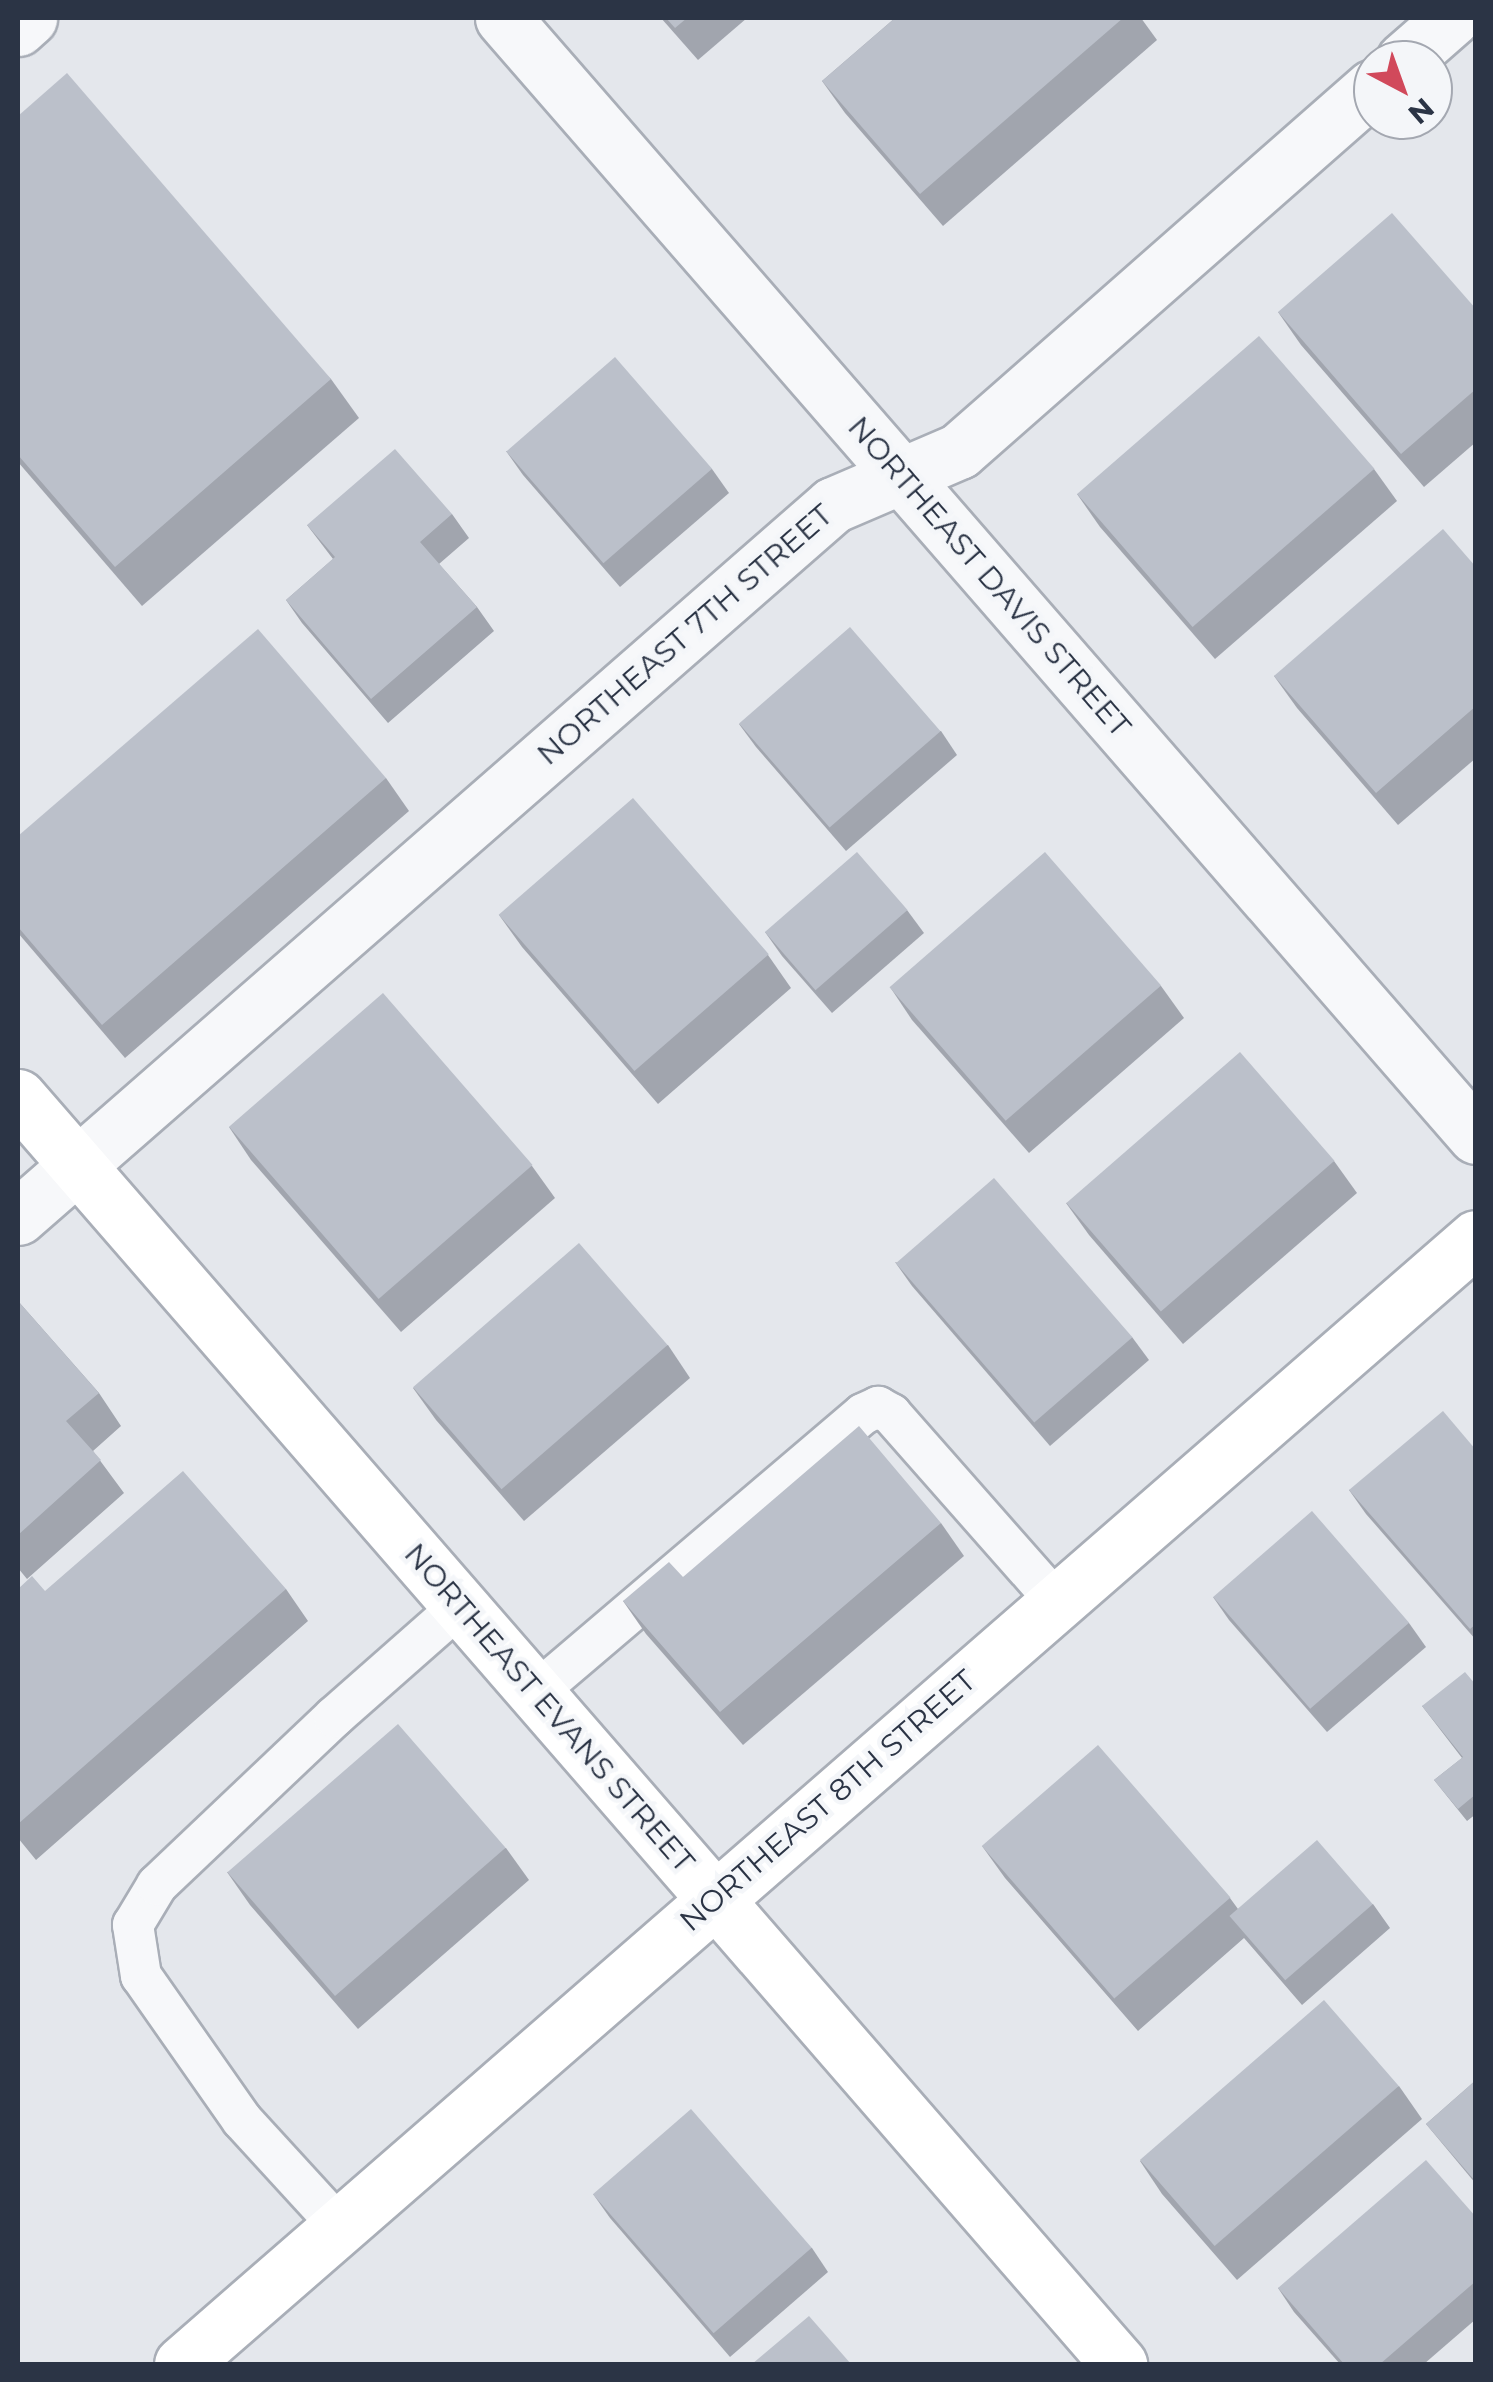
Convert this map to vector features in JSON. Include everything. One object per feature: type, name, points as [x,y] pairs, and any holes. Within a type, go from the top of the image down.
[{"type":"street","points":[[18,28],[30,18]]},
{"type":"street","name":"NORTHEAST DAVIS STREET","points":[[504,18],[1476,1136]]},
{"type":"street","points":[[1427,40],[1452,18]]},
{"type":"street","name":"NORTHEAST 7TH STREET","points":[[18,1217],[832,505],[959,451],[1353,105]]},
{"type":"street","name":"NORTHEAST EVANS STREET","points":[[18,1097],[1119,2364]]},
{"type":"street","name":"NORTHEAST 8TH STREET","points":[[182,2364],[1476,1238]]},
{"type":"lane","points":[[534,1694],[863,1414],[878,1408],[891,1414],[1056,1601]]},
{"type":"lane","points":[[340,2227],[242,2120],[141,1976],[134,1925],[157,1885],[334,1717],[460,1606]]},
{"type":"building","points":[[666,18],[687,18],[675,28]]},
{"type":"building","points":[[895,18],[1123,18],[920,194],[822,81]]},
{"type":"building","points":[[67,73],[331,379],[115,567],[18,455],[18,116]]},
{"type":"building","points":[[1392,213],[1476,309],[1476,389],[1401,454],[1278,312]]},
{"type":"building","points":[[1259,336],[1374,469],[1193,627],[1077,494]]},
{"type":"building","points":[[615,357],[712,469],[603,563],[506,451]]},
{"type":"building","points":[[395,449],[452,514],[420,542],[477,607],[371,699],[286,600],[335,557],[307,525]]},
{"type":"building","points":[[1443,529],[1476,567],[1476,706],[1376,793],[1274,676]]},
{"type":"building","points":[[850,627],[941,731],[830,828],[739,723]]},
{"type":"building","points":[[258,629],[386,778],[102,1025],[18,927],[18,836]]},
{"type":"building","points":[[633,798],[769,954],[634,1071],[499,915]]},
{"type":"building","points":[[857,852],[908,910],[815,990],[765,932]]},
{"type":"building","points":[[1045,852],[1161,986],[1006,1121],[890,987]]},
{"type":"building","points":[[383,993],[533,1165],[379,1299],[229,1127]]},
{"type":"building","points":[[1240,1052],[1334,1161],[1161,1312],[1066,1203]]},
{"type":"building","points":[[994,1178],[1132,1337],[1034,1423],[896,1263]]},
{"type":"building","points":[[579,1243],[668,1345],[502,1489],[413,1387]]},
{"type":"building","points":[[18,1301],[99,1393],[66,1421],[101,1460],[18,1535]]},
{"type":"building","points":[[1443,1411],[1476,1450],[1476,1624],[1470,1629],[1349,1490]]},
{"type":"building","points":[[859,1426],[941,1523],[720,1712],[623,1601],[669,1562],[683,1577]]},
{"type":"building","points":[[183,1471],[286,1589],[18,1824],[18,1589],[32,1576],[45,1591]]},
{"type":"building","points":[[1312,1511],[1409,1623],[1310,1709],[1213,1597]]},
{"type":"building","points":[[1465,1672],[1476,1685],[1476,1794],[1458,1809],[1434,1780],[1463,1757],[1422,1706]]},
{"type":"building","points":[[398,1724],[506,1848],[335,1996],[227,1872]]},
{"type":"building","points":[[1098,1745],[1231,1897],[1114,1998],[982,1846]]},
{"type":"building","points":[[1317,1840],[1373,1904],[1285,1980],[1229,1916]]},
{"type":"building","points":[[1324,2000],[1399,2086],[1215,2246],[1140,2160]]},
{"type":"building","points":[[1476,2080],[1476,2182],[1426,2124]]},
{"type":"building","points":[[691,2109],[812,2248],[714,2333],[593,2194]]},
{"type":"building","points":[[1426,2160],[1476,2217],[1476,2281],[1380,2364],[1344,2364],[1278,2288]]},
{"type":"building","points":[[809,2316],[851,2364],[752,2364]]}]
